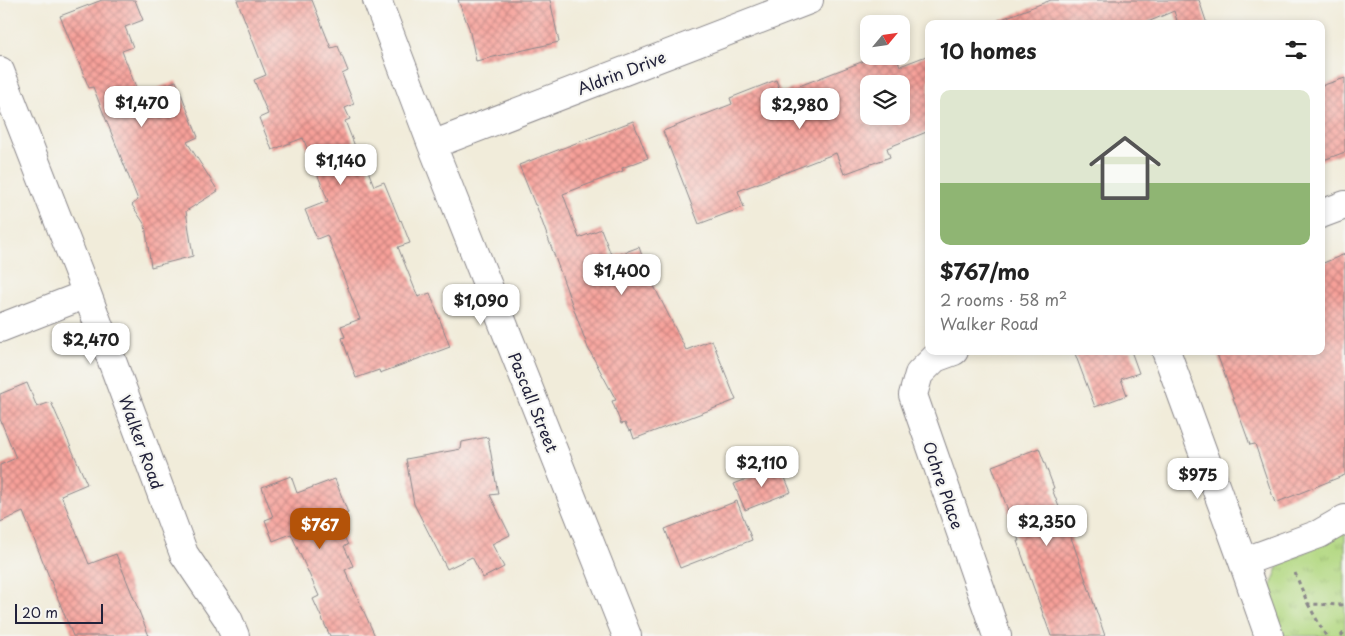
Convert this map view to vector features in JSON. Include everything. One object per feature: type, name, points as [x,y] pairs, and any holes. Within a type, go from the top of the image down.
[{"type":"street","name":"Pascall Street","points":[[377,0],[432,145],[627,636]]},
{"type":"street","name":"Aldrin Drive","points":[[432,145],[809,0]]},
{"type":"street","name":"Walker Road","points":[[0,70],[88,294],[184,554],[228,619],[235,636]]},
{"type":"street","points":[[1325,212],[1345,205]]},
{"type":"street","points":[[0,328],[88,294]]},
{"type":"street","name":"Ochre Place","points":[[944,355],[936,358],[918,374],[913,395],[998,636]]},
{"type":"street","points":[[1167,355],[1269,636]]},
{"type":"street","points":[[1243,562],[1319,534],[1345,519]]},
{"type":"path","points":[[1284,546],[1308,604],[1326,636]]},
{"type":"path","points":[[1308,604],[1345,605]]},
{"type":"path","points":[[1341,636],[1345,631]]},
{"type":"green space","points":[[1345,532],[1345,636],[1284,636],[1269,591],[1279,565]]},
{"type":"building","points":[[102,0],[135,0],[143,20],[125,27],[133,47],[122,51],[139,95],[176,81],[198,137],[187,142],[218,191],[186,211],[193,256],[151,267],[145,225],[132,205],[138,200],[93,87],[89,88],[60,16]]},
{"type":"building","points":[[237,0],[312,0],[331,48],[338,46],[348,71],[342,74],[354,104],[345,108],[350,119],[345,121],[364,169],[367,168],[374,186],[384,182],[410,243],[398,247],[418,297],[430,293],[450,347],[380,373],[379,370],[356,378],[342,338],[345,337],[341,326],[360,319],[327,235],[317,239],[305,210],[328,201],[303,138],[272,150],[259,118],[268,114],[254,80],[266,75]]},
{"type":"building","points":[[458,0],[550,0],[559,42],[476,61],[469,28]]},
{"type":"building","points":[[1051,0],[1199,0],[1206,20],[1177,20],[1174,11],[1153,20],[999,20]]},
{"type":"building","points":[[925,57],[925,133],[887,148],[890,157],[844,174],[836,153],[738,191],[744,207],[699,224],[663,131],[732,104],[730,98],[776,80],[781,93],[860,63],[860,65],[900,66],[910,65],[910,62]]},
{"type":"building","points":[[1345,78],[1345,152],[1325,160],[1325,85]]},
{"type":"building","points":[[633,121],[648,158],[622,168],[623,171],[563,194],[579,238],[601,229],[612,257],[639,247],[649,276],[686,350],[712,340],[736,400],[634,439],[631,430],[629,431],[625,423],[621,424],[612,401],[616,400],[588,348],[536,205],[519,165]]},
{"type":"building","points":[[1345,254],[1345,475],[1275,503],[1255,444],[1250,445],[1217,355],[1325,355],[1325,262]]},
{"type":"building","points":[[1076,355],[1132,355],[1139,373],[1121,379],[1127,395],[1095,407]]},
{"type":"building","points":[[27,383],[37,407],[51,402],[87,484],[61,495],[89,564],[116,554],[149,636],[73,636],[23,512],[0,522],[0,465],[16,458],[0,419],[0,394]]},
{"type":"building","points":[[488,437],[498,494],[490,495],[510,535],[492,544],[504,567],[483,578],[472,557],[447,569],[414,504],[406,459],[461,449],[462,442]]},
{"type":"building","points":[[1039,448],[1105,636],[1051,636],[1017,541],[1019,541],[992,466]]},
{"type":"building","points":[[780,466],[791,492],[745,510],[734,484]]},
{"type":"building","points":[[291,476],[297,493],[335,479],[348,513],[336,518],[348,545],[344,546],[353,566],[345,570],[375,636],[330,636],[313,599],[319,596],[291,534],[273,541],[265,520],[273,517],[262,487]]},
{"type":"building","points":[[737,501],[752,540],[680,568],[665,529]]}]
